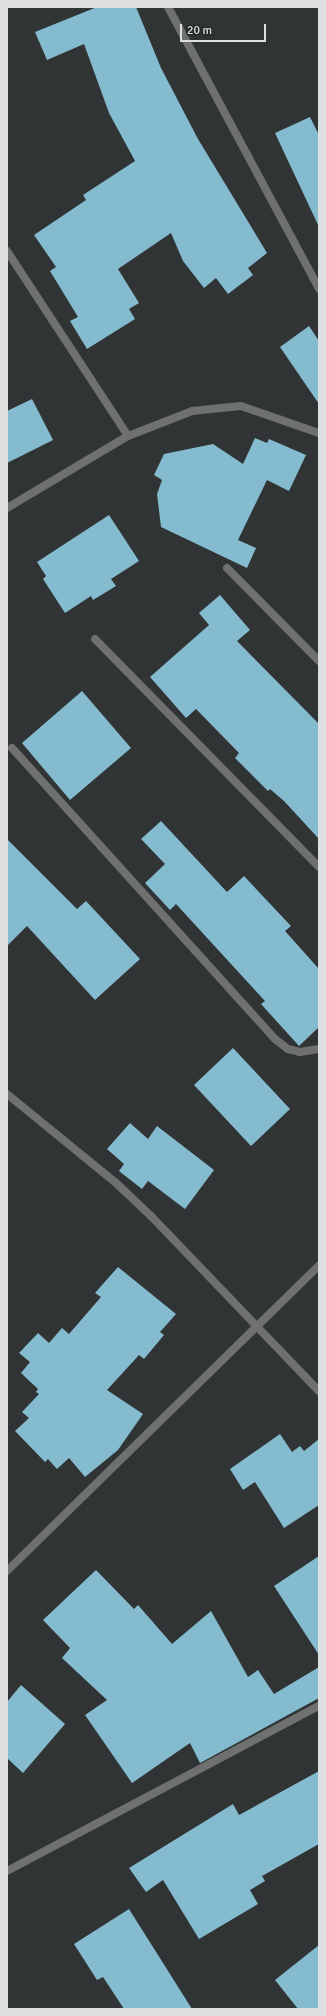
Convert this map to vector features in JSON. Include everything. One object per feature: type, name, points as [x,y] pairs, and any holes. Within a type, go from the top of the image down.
[{"type":"street","points":[[168,7],[319,289]]},
{"type":"street","points":[[7,251],[128,436]]},
{"type":"street","points":[[7,508],[128,436],[192,412],[241,406],[319,433]]},
{"type":"street","points":[[227,568],[319,661]]},
{"type":"street","points":[[95,639],[319,866]]},
{"type":"street","points":[[12,748],[275,1039],[294,1050],[319,1049]]},
{"type":"street","points":[[7,1094],[115,1182],[187,1252],[319,1391]]},
{"type":"street","points":[[7,1571],[170,1414],[256,1326],[319,1265]]},
{"type":"street","points":[[7,1871],[319,1706]]},
{"type":"building","points":[[97,7],[136,7],[161,68],[198,139],[267,253],[248,268],[253,275],[228,294],[216,278],[204,288],[183,261],[171,233],[118,269],[139,303],[129,309],[135,319],[87,349],[70,321],[78,317],[50,271],[56,267],[34,235],[86,200],[83,195],[135,161],[109,113],[84,44],[47,60],[35,32]]},
{"type":"building","points":[[310,117],[319,135],[319,227],[275,133]]},
{"type":"building","points":[[309,326],[319,341],[319,404],[280,347]]},
{"type":"building","points":[[32,399],[53,440],[7,463],[7,411]]},
{"type":"building","points":[[255,438],[267,443],[269,439],[306,455],[289,491],[267,480],[238,540],[256,548],[247,568],[161,527],[157,494],[162,480],[154,475],[164,454],[213,444],[243,464]]},
{"type":"building","points":[[109,515],[139,561],[111,579],[116,586],[93,600],[91,596],[65,613],[43,579],[46,576],[37,562]]},
{"type":"building","points":[[220,595],[250,630],[237,641],[319,724],[319,839],[284,801],[270,789],[268,791],[235,758],[239,753],[196,709],[186,718],[150,677],[209,625],[199,613]]},
{"type":"building","points":[[82,691],[131,748],[70,800],[22,743]]},
{"type":"building","points":[[161,821],[227,892],[244,876],[291,926],[285,931],[319,969],[319,1027],[299,1046],[261,1004],[265,1001],[176,904],[170,910],[145,883],[165,864],[141,839]]},
{"type":"building","points":[[7,839],[77,909],[86,901],[140,959],[95,1000],[27,926],[7,946]]},
{"type":"building","points":[[233,1048],[290,1109],[251,1146],[194,1085]]},
{"type":"building","points":[[130,1123],[148,1139],[157,1126],[214,1170],[185,1209],[148,1181],[142,1189],[119,1171],[124,1164],[107,1149]]},
{"type":"building","points":[[118,1267],[176,1314],[160,1332],[164,1335],[144,1359],[139,1355],[107,1390],[143,1414],[118,1450],[85,1477],[69,1458],[57,1469],[48,1459],[45,1462],[15,1431],[29,1418],[22,1412],[39,1394],[36,1392],[38,1389],[21,1373],[30,1362],[19,1353],[38,1333],[49,1343],[62,1328],[69,1334],[101,1297],[95,1293]]},
{"type":"building","points":[[280,1434],[292,1452],[300,1446],[304,1451],[319,1439],[319,1505],[284,1528],[255,1482],[243,1490],[230,1469]]},
{"type":"building","points":[[319,1556],[319,1655],[274,1586]]},
{"type":"building","points":[[96,1570],[134,1609],[138,1605],[172,1644],[211,1611],[248,1677],[258,1670],[274,1694],[319,1667],[319,1698],[200,1763],[190,1743],[132,1783],[85,1715],[107,1700],[62,1658],[70,1648],[43,1620]]},
{"type":"building","points":[[21,1685],[65,1724],[23,1773],[7,1758],[7,1702]]},
{"type":"building","points":[[319,1771],[319,1844],[262,1876],[265,1881],[250,1890],[258,1904],[199,1939],[163,1880],[146,1892],[129,1868],[233,1804],[239,1815]]},
{"type":"building","points":[[129,1909],[192,2009],[124,2009],[103,1977],[97,1980],[74,1944]]},
{"type":"building","points":[[319,1945],[319,2009],[298,2009],[275,1980]]}]
